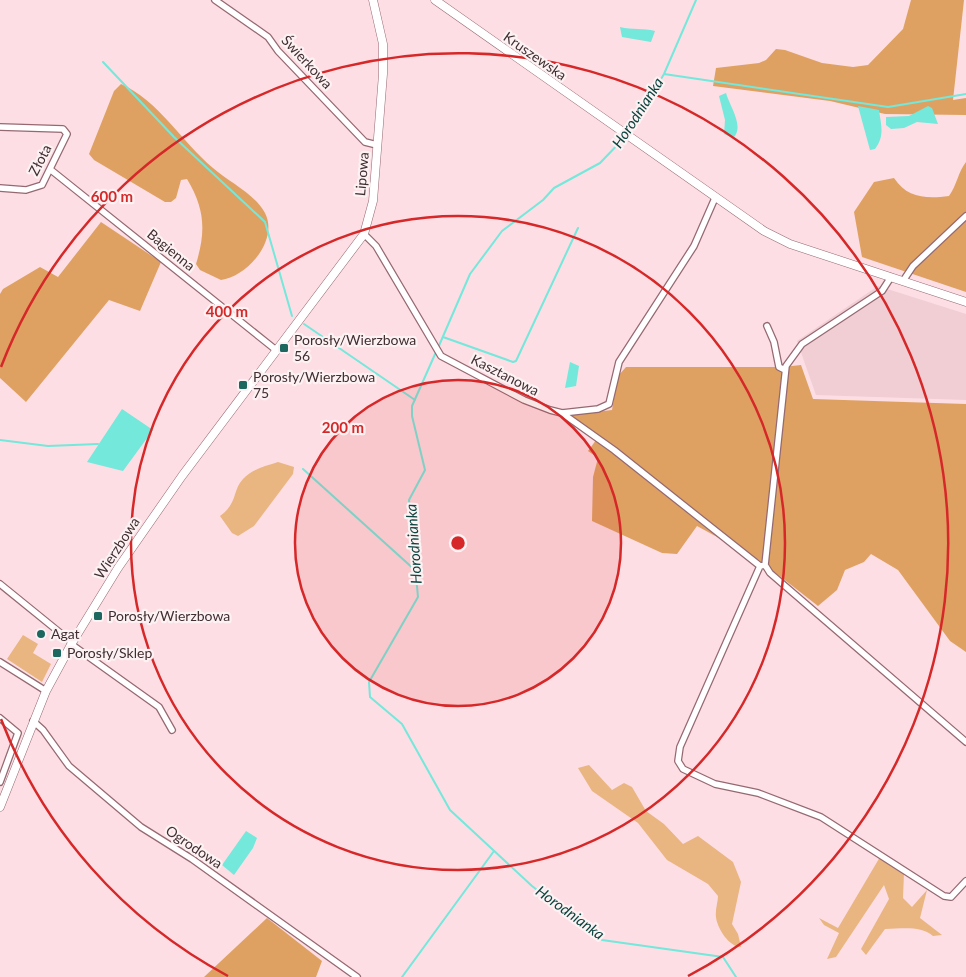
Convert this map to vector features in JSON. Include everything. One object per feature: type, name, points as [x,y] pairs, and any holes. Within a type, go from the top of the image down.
[{"type":"street","name":"Świerkowa","points":[[215,0],[268,37],[282,55],[365,142],[377,145]]},
{"type":"street","name":"Lipowa","points":[[293,326],[364,234],[372,201],[383,60],[380,24],[373,0]]},
{"type":"street","name":"Kruszewska","points":[[435,0],[620,132],[764,231],[790,244],[966,302]]},
{"type":"street","name":"Złota","points":[[0,126],[63,130],[67,134],[42,185],[33,190],[0,188]]},
{"type":"street","name":"Bagienna","points":[[51,170],[276,350]]},
{"type":"street","points":[[562,413],[598,409],[609,404],[619,362],[694,246],[715,198]]},
{"type":"street","points":[[903,282],[913,266],[966,216]]},
{"type":"street","name":"Kasztanowa","points":[[364,234],[376,246],[437,351],[524,400],[562,413]]},
{"type":"street","points":[[890,278],[882,291],[802,344],[791,358],[785,370],[763,566],[680,747],[678,761],[683,769],[715,784],[758,793],[820,817],[944,896],[951,897],[966,880]]},
{"type":"street","name":"Wierzbowa","points":[[0,807],[46,691],[72,643],[138,538],[293,326]]},
{"type":"street","points":[[767,326],[774,342],[779,367],[785,370]]},
{"type":"street","points":[[562,413],[622,456],[763,566],[966,742]]},
{"type":"street","points":[[0,584],[72,643],[159,708],[172,730]]},
{"type":"street","points":[[0,662],[46,691]]},
{"type":"street","points":[[0,718],[18,733],[27,737]]},
{"type":"street","name":"Ogrodowa","points":[[33,721],[43,730],[68,766],[141,827],[192,859],[357,977]]},
{"type":"street","points":[[0,782],[18,733]]},
{"type":"shaded area","points":[[911,0],[964,0],[953,100],[966,98],[966,115],[885,114],[830,101],[713,86],[716,68],[759,63],[766,60],[776,49],[785,50],[822,63],[853,67],[868,65],[903,29]]},
{"type":"shaded area","points":[[121,84],[147,100],[202,158],[261,206],[268,224],[268,234],[258,255],[241,272],[221,280],[200,270],[196,264],[201,241],[202,220],[197,200],[187,179],[181,180],[176,198],[171,202],[165,202],[94,160],[89,154],[114,91]]},
{"type":"shaded area","points":[[966,162],[966,292],[862,257],[854,212],[874,182],[894,178],[905,190],[918,196],[949,196]]},
{"type":"shaded area","points":[[101,222],[161,262],[140,311],[109,300],[26,402],[0,378],[0,294],[3,289],[40,267],[58,277]]},
{"type":"shaded area","points":[[878,286],[966,314],[966,400],[816,395],[797,341]]},
{"type":"shaded area","points":[[801,365],[813,399],[966,404],[966,652],[950,641],[898,570],[871,554],[864,562],[845,570],[837,590],[818,606],[759,560],[697,526],[677,554],[662,553],[592,521],[593,477],[598,458],[588,451],[599,436],[571,415],[612,410],[618,376],[626,367],[783,367]]},
{"type":"shaded area","points":[[278,462],[294,467],[293,474],[254,526],[238,536],[232,533],[220,516],[230,506],[237,488],[243,479],[255,470]]},
{"type":"shaded area","points":[[23,635],[38,644],[33,653],[51,664],[42,682],[7,659]]},
{"type":"shaded area","points":[[589,765],[612,790],[624,783],[632,787],[646,811],[664,824],[683,844],[698,836],[733,862],[741,882],[732,924],[738,934],[741,947],[732,944],[721,931],[716,917],[718,896],[708,884],[667,860],[638,823],[592,791],[578,768]]},
{"type":"shaded area","points":[[880,857],[904,873],[903,898],[912,907],[927,890],[920,918],[942,935],[933,936],[916,929],[885,929],[866,955],[861,949],[889,899],[884,885],[836,957],[827,959],[839,933],[824,925],[819,918],[838,928]]},
{"type":"shaded area","points":[[267,918],[322,961],[316,977],[204,977]]},
{"type":"water","points":[[620,27],[655,31],[651,42],[622,37]]},
{"type":"water","points":[[726,93],[736,117],[738,128],[733,138],[724,134],[725,120],[719,96]]},
{"type":"water","points":[[858,106],[879,110],[881,135],[875,149],[870,150]]},
{"type":"water","points":[[928,106],[932,108],[938,124],[917,122],[904,128],[891,129],[886,125],[886,117],[909,116]]},
{"type":"water","points":[[570,362],[579,366],[576,386],[565,388]]},
{"type":"water","points":[[122,409],[153,430],[123,471],[87,462]]},
{"type":"water","points":[[246,831],[257,838],[253,848],[234,875],[222,865]]},
{"type":"waterway","name":"Horodnianka","points":[[628,134],[664,74],[696,0]]},
{"type":"waterway","points":[[103,62],[174,137],[265,222],[292,316]]},
{"type":"waterway","points":[[664,74],[888,107],[966,94]]},
{"type":"waterway","name":"Horodnianka","points":[[438,348],[470,274],[502,231],[543,200],[554,188],[600,163],[625,137]]},
{"type":"waterway","points":[[443,337],[513,362],[516,361],[578,228]]},
{"type":"waterway","points":[[304,324],[415,400]]},
{"type":"waterway","name":"Horodnianka","points":[[436,352],[412,406],[412,416],[425,470],[409,500],[418,597],[369,682],[370,697],[402,724],[450,810],[532,886],[602,940],[723,957],[736,977]]},
{"type":"waterway","points":[[0,440],[48,446],[98,444]]},
{"type":"waterway","points":[[303,469],[416,571]]},
{"type":"waterway","points":[[402,977],[494,851]]},
{"type":"place","name":"Porosły/Wierzbowa 56","points":[[284,348]]},
{"type":"place","name":"Porosły/Wierzbowa 75","points":[[243,385]]},
{"type":"place","name":"Porosły/Wierzbowa","points":[[98,616]]},
{"type":"place","name":"Agat","points":[[41,634]]},
{"type":"place","name":"Porosły/Sklep","points":[[57,653]]}]
